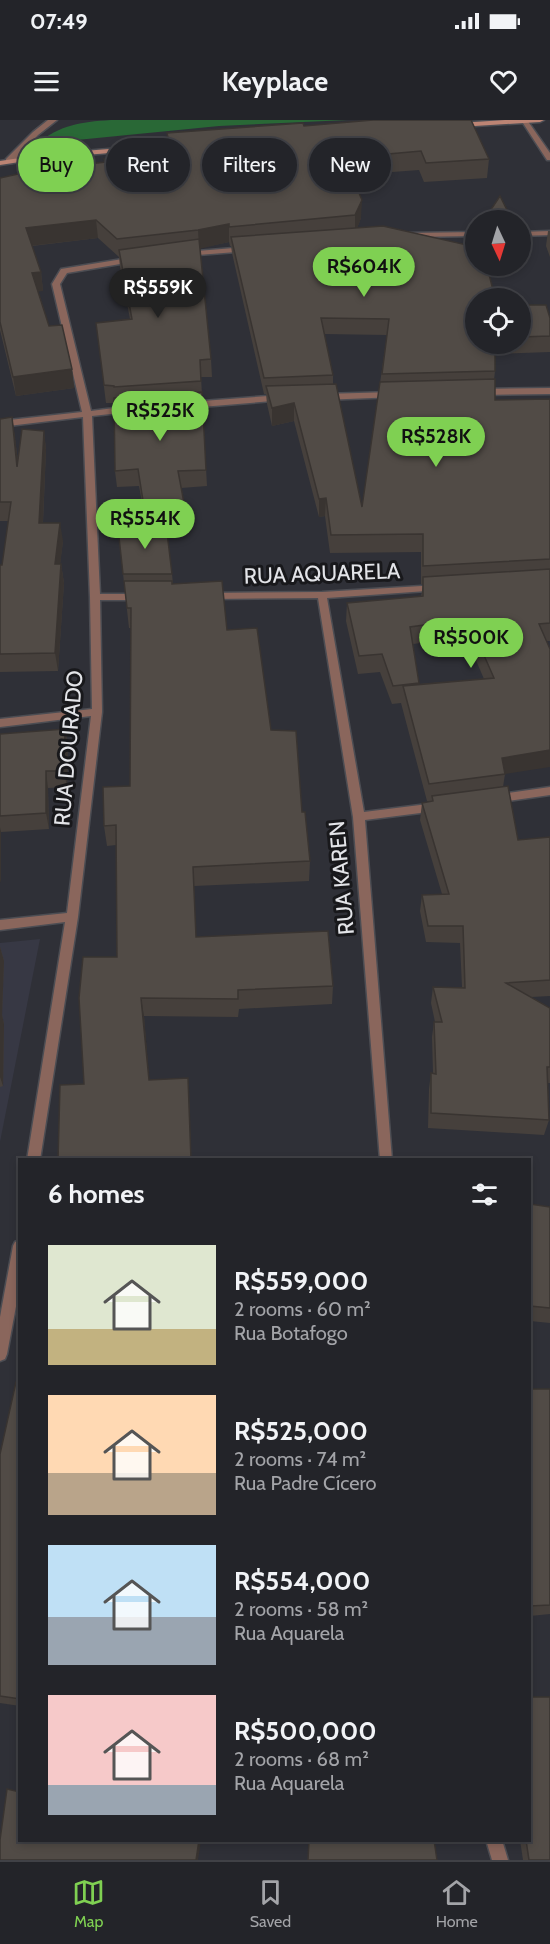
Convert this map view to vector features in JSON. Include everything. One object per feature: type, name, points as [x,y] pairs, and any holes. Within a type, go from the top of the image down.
[{"type":"street","points":[[4,162],[25,146],[38,128],[52,120]]},
{"type":"street","points":[[450,125],[540,120]]},
{"type":"street","points":[[524,121],[550,158]]},
{"type":"street","points":[[4,162],[196,144]]},
{"type":"street","points":[[531,234],[550,233]]},
{"type":"street","points":[[399,235],[465,234]]},
{"type":"street","points":[[181,255],[250,248]]},
{"type":"street","name":"RUA DOURADO","points":[[33,1158],[72,917],[97,712],[95,597],[87,412],[56,284],[64,272],[147,258]]},
{"type":"street","points":[[467,393],[550,391]]},
{"type":"street","points":[[314,397],[408,394]]},
{"type":"street","points":[[177,405],[291,397]]},
{"type":"street","points":[[0,424],[87,412],[143,408]]},
{"type":"street","name":"RUA AQUARELA","points":[[202,596],[322,595],[447,588]]},
{"type":"street","name":"RUA KAREN","points":[[322,595],[359,817],[386,1158]]},
{"type":"street","points":[[95,597],[155,597]]},
{"type":"street","points":[[0,723],[97,712]]},
{"type":"street","points":[[483,800],[550,791]]},
{"type":"street","points":[[359,817],[449,805]]},
{"type":"street","points":[[0,925],[72,917]]},
{"type":"street","points":[[0,1354],[18,1257]]},
{"type":"street","points":[[495,1842],[500,1860]]},
{"type":"shaded area","points":[[40,939],[0,1142],[0,943]]},
{"type":"green space","points":[[111,120],[348,120],[219,126],[94,138],[46,138],[62,129],[89,122]]},
{"type":"building","points":[[373,120],[471,120],[489,159],[426,163],[421,151],[391,154],[391,138],[309,138],[309,192],[359,192],[362,200],[355,215],[229,227],[229,224],[198,230],[117,239],[96,220],[26,228],[41,272],[32,273],[49,326],[62,325],[72,369],[13,377],[0,322],[0,178],[18,174],[18,192],[94,192],[94,163],[105,162],[104,159],[106,159],[106,192],[190,192],[190,138],[168,138],[167,133],[303,123],[304,126]]},
{"type":"building","points":[[500,196],[507,210],[491,210]]},
{"type":"building","points":[[383,226],[465,245],[465,276],[490,276],[492,288],[465,288],[465,354],[495,354],[495,371],[382,374],[389,319],[321,318],[333,375],[264,378],[231,237]]},
{"type":"building","points":[[199,239],[211,359],[200,360],[201,381],[114,387],[104,385],[96,323],[132,319],[119,250]]},
{"type":"building","points":[[531,305],[546,305],[550,318],[550,336],[531,337]]},
{"type":"building","points":[[495,379],[495,400],[550,399],[550,559],[423,566],[423,534],[331,535],[326,498],[319,499],[294,403],[272,408],[266,386],[336,384],[362,507],[380,382]]},
{"type":"building","points":[[202,392],[206,470],[178,471],[184,503],[144,507],[138,469],[115,471],[114,398]]},
{"type":"building","points":[[12,417],[17,467],[22,429],[44,431],[39,523],[60,523],[55,564],[61,564],[55,653],[0,654],[0,565],[2,565],[11,502],[0,502],[0,419]]},
{"type":"building","points":[[166,524],[172,574],[123,574],[118,528]]},
{"type":"building","points":[[550,569],[550,623],[539,624],[550,649],[550,750],[502,758],[505,774],[429,784],[403,686],[494,678],[468,619],[410,627],[419,683],[393,686],[382,654],[359,656],[347,603],[423,596],[423,577]]},
{"type":"building","points":[[124,581],[172,581],[172,584],[222,581],[227,630],[257,628],[271,730],[296,731],[302,812],[305,812],[310,861],[193,867],[196,937],[328,931],[333,986],[238,990],[238,999],[141,998],[149,1080],[188,1078],[191,1158],[58,1158],[60,1085],[84,1084],[79,998],[83,957],[117,957],[116,825],[104,826],[103,787],[130,786],[131,608],[127,608]]},
{"type":"building","points":[[65,729],[64,771],[46,771],[46,813],[0,816],[0,734]]},
{"type":"building","points":[[508,786],[518,840],[550,837],[550,980],[506,983],[550,1008],[550,1067],[547,1067],[549,1120],[431,1113],[431,1073],[436,1074],[434,1022],[442,1022],[433,987],[465,988],[463,926],[428,926],[422,895],[449,894],[422,803],[433,801],[432,796]]},
{"type":"building","points":[[531,1204],[550,1207],[550,1308],[531,1306]]},
{"type":"building","points":[[16,1382],[18,1382],[18,1699],[0,1696],[0,1454]]},
{"type":"building","points":[[531,1389],[550,1389],[550,1605],[531,1606]]},
{"type":"building","points":[[531,1697],[550,1697],[550,1860],[529,1860],[526,1842],[531,1842]]},
{"type":"building","points":[[7,1789],[18,1792],[18,1842],[199,1842],[196,1860],[0,1860],[0,1840]]},
{"type":"building","points":[[309,1842],[434,1842],[437,1860],[308,1860]]}]
